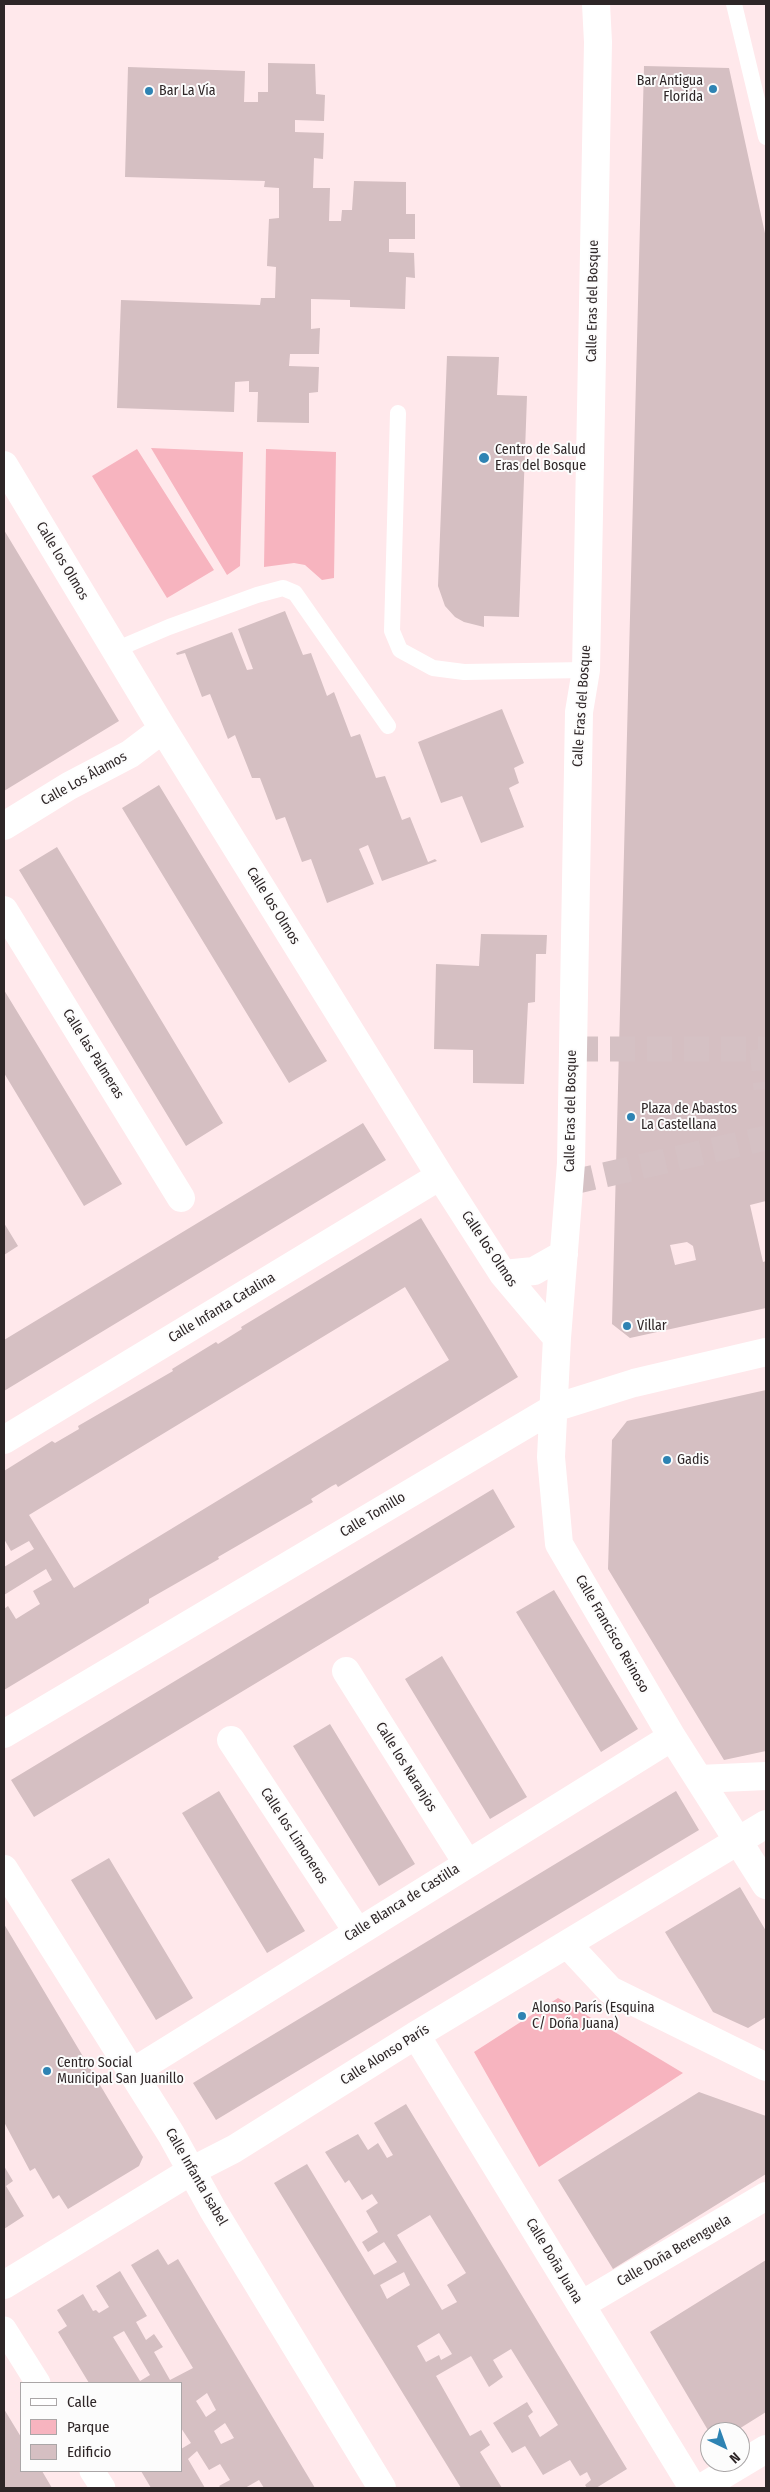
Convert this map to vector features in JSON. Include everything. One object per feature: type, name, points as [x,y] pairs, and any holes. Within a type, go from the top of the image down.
[{"type":"street","name":"Calle Eras del Bosque","points":[[554,1408],[557,1338],[571,1163],[579,712],[586,670],[598,42],[596,4]]},
{"type":"street","name":"Calle los Olmos","points":[[4,465],[163,729],[440,1176],[503,1274],[557,1338]]},
{"type":"street","name":"Calle Los Álamos","points":[[4,826],[69,786],[130,754],[163,729]]},
{"type":"street","name":"Calle las Palmeras","points":[[4,910],[182,1198]]},
{"type":"street","name":"Calle Infanta Catalina","points":[[4,1440],[440,1176]]},
{"type":"street","points":[[503,1274],[534,1271],[564,1254]]},
{"type":"street","name":"Calle Tomillo","points":[[4,1734],[554,1408],[634,1382],[766,1352]]},
{"type":"street","name":"Calle Francisco Reinoso","points":[[554,1408],[551,1457],[559,1544],[672,1736],[766,1885]]},
{"type":"street","name":"Calle los Naranjos","points":[[346,1672],[467,1863]]},
{"type":"street","name":"Calle Blanca de Castilla","points":[[133,2072],[672,1736]]},
{"type":"street","name":"Calle los Limoneros","points":[[231,1740],[357,1931]]},
{"type":"street","points":[[699,1779],[766,1776]]},
{"type":"street","name":"Calle Alonso París","points":[[4,2285],[191,2171],[234,2149],[416,2035],[766,1824]]},
{"type":"street","name":"Calle Infanta Isabel","points":[[4,1869],[133,2072],[382,2488]]},
{"type":"street","points":[[568,1945],[610,1990],[766,2067]]},
{"type":"street","name":"Calle Doña Juana","points":[[416,2035],[693,2488]]},
{"type":"street","name":"Calle Doña Berenguela","points":[[581,2305],[766,2196]]},
{"type":"street","points":[[4,2328],[37,2382]]},
{"type":"street","points":[[701,2488],[766,2449]]},
{"type":"street","points":[[93,2472],[103,2488]]},
{"type":"lane","points":[[734,4],[766,137]]},
{"type":"lane","points":[[398,413],[392,631],[400,650],[433,668],[464,672],[586,670]]},
{"type":"lane","points":[[115,650],[169,627],[257,595],[283,588],[295,592],[388,726]]},
{"type":"green space","points":[[151,448],[243,452],[240,566],[227,575]]},
{"type":"green space","points":[[137,449],[214,570],[167,598],[92,476]]},
{"type":"green space","points":[[266,449],[336,452],[334,578],[322,580],[305,565],[294,563],[264,567]]},
{"type":"green space","points":[[558,1998],[683,2073],[539,2167],[474,2052]]},
{"type":"building","points":[[268,63],[315,64],[316,94],[325,95],[324,121],[295,120],[295,132],[324,133],[323,159],[314,158],[313,188],[330,188],[329,221],[341,221],[342,210],[352,210],[354,181],[406,182],[406,214],[415,214],[415,239],[389,239],[389,252],[414,253],[415,278],[406,277],[405,309],[350,307],[350,300],[311,299],[311,329],[320,328],[319,354],[290,354],[289,366],[319,367],[318,392],[309,393],[309,423],[257,422],[258,392],[249,392],[249,381],[235,382],[234,412],[117,408],[121,300],[260,305],[261,298],[275,298],[276,267],[267,266],[269,219],[279,218],[279,188],[264,187],[265,181],[125,177],[128,67],[245,71],[244,102],[258,102],[258,92],[268,92]]},
{"type":"building","points":[[644,66],[729,68],[766,238],[766,1201],[750,1205],[763,1262],[766,1261],[766,1308],[630,1338],[612,1324]],"holes":[[[687,1242],[693,1246],[696,1260],[675,1265],[670,1245]]]},
{"type":"building","name":"Centro de Salud Eras del Bosque","points":[[447,356],[499,357],[497,395],[527,396],[519,617],[484,616],[484,627],[464,622],[455,617],[445,606],[438,586]]},
{"type":"building","points":[[4,530],[119,721],[4,791]]},
{"type":"building","points":[[285,611],[303,655],[311,653],[327,696],[334,692],[351,737],[360,734],[376,778],[385,776],[402,820],[410,817],[428,862],[435,859],[437,861],[382,881],[368,845],[359,849],[374,884],[327,903],[311,859],[302,862],[285,817],[276,820],[260,778],[252,778],[235,735],[228,739],[210,694],[202,697],[185,653],[177,655],[176,653],[232,632],[247,670],[253,669],[238,629]]},
{"type":"building","points":[[502,709],[524,763],[514,768],[519,783],[509,788],[524,827],[481,843],[462,796],[441,803],[418,742]]},
{"type":"building","points":[[159,785],[327,1061],[289,1083],[122,808]]},
{"type":"building","points":[[57,847],[223,1123],[186,1146],[19,870]]},
{"type":"building","points":[[481,934],[547,935],[546,954],[536,954],[535,1002],[528,1003],[524,1084],[473,1083],[473,1050],[434,1049],[436,964],[479,966]]},
{"type":"building","points":[[4,990],[122,1184],[84,1206],[4,1073]]},
{"type":"building","points":[[363,1123],[386,1160],[4,1391],[4,1340]]},
{"type":"building","points":[[421,1218],[518,1377],[338,1487],[336,1484],[332,1486],[311,1499],[313,1502],[218,1557],[219,1559],[149,1599],[149,1603],[4,1690],[4,1609],[8,1606],[16,1619],[40,1604],[33,1591],[52,1580],[46,1569],[4,1595],[4,1567],[34,1549],[29,1541],[11,1551],[4,1539],[4,1471],[52,1441],[55,1443],[79,1429],[78,1426],[173,1371],[172,1369],[216,1342],[218,1344],[242,1329],[241,1327]],"holes":[[[405,1287],[449,1360],[74,1588],[29,1515]]]},
{"type":"building","points":[[4,1223],[18,1246],[4,1255]]},
{"type":"building","points":[[766,1390],[766,1751],[724,1760],[608,1569],[612,1440],[627,1421]]},
{"type":"building","points":[[493,1489],[515,1527],[34,1817],[11,1780]]},
{"type":"building","points":[[554,1590],[638,1729],[601,1752],[516,1612]]},
{"type":"building","points":[[442,1656],[527,1797],[490,1819],[405,1679]]},
{"type":"building","points":[[330,1724],[415,1864],[379,1886],[293,1746]]},
{"type":"building","points":[[219,1791],[305,1931],[267,1953],[182,1813]]},
{"type":"building","points":[[676,1791],[699,1830],[216,2120],[193,2083]]},
{"type":"building","points":[[109,1858],[193,1998],[156,2020],[71,1880]]},
{"type":"building","points":[[740,1887],[766,1931],[766,2017],[748,2028],[713,2012],[665,1932]]},
{"type":"building","name":"Centro Social Municipal San Juanillo","points":[[4,1924],[143,2157],[139,2166],[68,2209],[59,2195],[53,2199],[35,2168],[30,2171],[4,2122]]},
{"type":"building","points":[[699,2092],[766,2116],[766,2174],[613,2269],[558,2180]]},
{"type":"building","points":[[406,2104],[627,2469],[596,2488],[587,2488],[585,2485],[591,2480],[587,2472],[580,2476],[570,2460],[543,2475],[525,2446],[512,2453],[493,2423],[527,2402],[533,2412],[528,2416],[540,2437],[558,2425],[511,2349],[493,2360],[503,2377],[489,2387],[471,2356],[436,2376],[470,2436],[481,2430],[490,2445],[480,2452],[502,2488],[461,2488],[274,2183],[307,2164],[374,2275],[397,2262],[384,2242],[368,2252],[362,2242],[378,2232],[366,2211],[378,2203],[372,2194],[362,2200],[349,2180],[345,2183],[325,2152],[358,2134],[368,2150],[378,2143],[387,2158],[393,2155],[374,2123]],"holes":[[[430,2215],[466,2273],[447,2285],[457,2302],[442,2310],[397,2235]],[[404,2272],[410,2285],[387,2299],[380,2285]],[[439,2333],[452,2354],[441,2360],[439,2355],[426,2362],[417,2346]]]},
{"type":"building","points":[[4,2166],[13,2181],[6,2186],[24,2216],[4,2229]]},
{"type":"building","points":[[158,2249],[168,2265],[178,2259],[315,2488],[264,2488],[259,2480],[245,2488],[221,2488],[219,2486],[230,2480],[220,2464],[209,2470],[197,2451],[188,2459],[205,2488],[151,2488],[142,2472],[182,2472],[182,2448],[191,2443],[182,2430],[182,2382],[88,2382],[58,2332],[67,2326],[57,2310],[83,2294],[93,2311],[96,2310],[99,2313],[109,2307],[96,2286],[120,2271],[147,2316],[136,2322],[146,2340],[154,2334],[163,2347],[154,2352],[170,2380],[193,2368],[131,2265]],"holes":[[[124,2331],[150,2375],[140,2381],[113,2337]],[[207,2393],[216,2410],[206,2417],[196,2401]],[[225,2423],[234,2438],[221,2444],[214,2431]]]},
{"type":"building","points":[[766,2260],[766,2412],[750,2422],[703,2422],[650,2332]]},
{"type":"building","points":[[4,2409],[20,2435],[20,2472],[43,2472],[52,2488],[4,2488]]},
{"type":"tunnel","points":[[573,1049],[762,1049],[766,1089]]},
{"type":"tunnel","points":[[569,1183],[766,1138]]},
{"type":"place","name":"Bar Antigua Florida","points":[[713,89]]},
{"type":"place","name":"Bar La Vía","points":[[149,91]]},
{"type":"place","name":"Centro de Salud Eras del Bosque","points":[[484,458]]},
{"type":"place","name":"Plaza de Abastos La Castellana","points":[[631,1117]]},
{"type":"place","name":"Villar","points":[[627,1326]]},
{"type":"place","name":"Gadis","points":[[667,1460]]},
{"type":"place","name":"Alonso París (Esquina C/ Doña Juana)","points":[[522,2016]]},
{"type":"place","name":"Centro Social Municipal San Juanillo","points":[[47,2071]]}]
